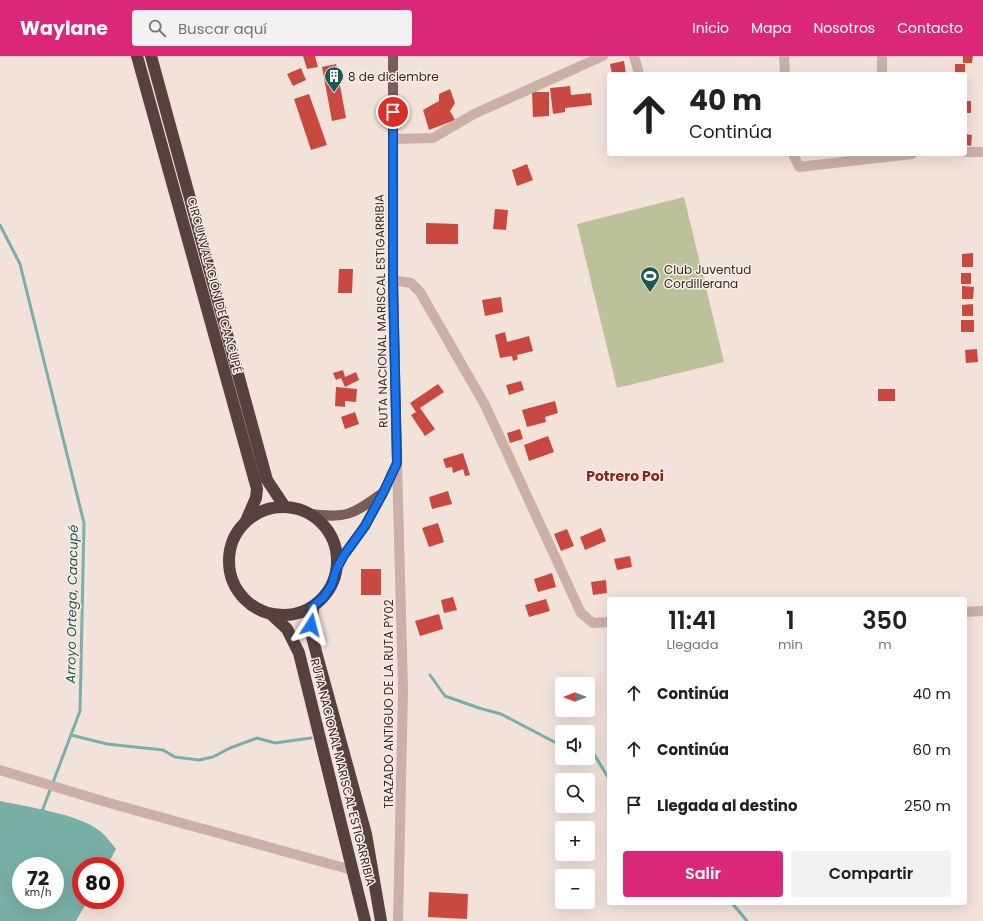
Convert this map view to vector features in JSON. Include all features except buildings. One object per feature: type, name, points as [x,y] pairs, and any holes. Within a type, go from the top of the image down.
[{"type":"highway","name":"CIRCUNVALACIÓN DE CAACUPÉ","points":[[137,56],[257,489],[256,498],[246,521]]},
{"type":"highway","name":"CIRCUNVALACIÓN DE CAACUPÉ","points":[[151,56],[267,480],[285,507]]},
{"type":"highway","points":[[285,507],[309,514],[325,528],[335,548],[336,570],[332,584],[324,597],[312,607],[299,613],[285,616],[271,614],[254,608],[241,595],[232,580],[229,562],[232,544],[240,528],[246,521],[265,510],[285,507]]},
{"type":"highway","name":"RUTA NACIONAL MARISCAL ESTIGARRIBIA","points":[[312,607],[312,637],[366,834],[381,921]]},
{"type":"highway","name":"RUTA NACIONAL MARISCAL ESTIGARRIBIA","points":[[271,614],[287,629],[299,653],[365,921]]},
{"type":"main road","name":"RUTA NACIONAL MARISCAL ESTIGARRIBIA","points":[[336,570],[344,555],[365,526],[397,463],[393,280],[394,56]]},
{"type":"main road","points":[[309,514],[332,516],[351,514],[384,491]]},
{"type":"street","points":[[393,139],[434,138],[474,114],[603,56]]},
{"type":"street","points":[[634,56],[638,72]]},
{"type":"street","points":[[784,56],[785,72]]},
{"type":"street","points":[[882,56],[882,72]]},
{"type":"street","points":[[967,152],[983,152]]},
{"type":"street","points":[[794,156],[799,167],[880,156]]},
{"type":"street","points":[[393,280],[411,283],[420,292],[485,405],[581,612],[593,622],[607,622]]},
{"type":"street","name":"TRAZADO ANTIGUO DE LA RUTA PY02","points":[[397,463],[403,690],[398,921]]},
{"type":"street","points":[[967,612],[983,611]]},
{"type":"street","points":[[0,770],[109,803],[352,870]]},
{"type":"green space","name":"Club Juventud Cordillerana","points":[[684,197],[724,362],[617,388],[577,224]]},
{"type":"water","points":[[0,801],[53,812],[79,820],[100,831],[116,849],[112,857],[72,857],[72,909],[83,909],[76,921],[0,921]]},
{"type":"waterway","name":"Arroyo Ortega, Caacupé","points":[[0,225],[20,264],[84,523],[80,711],[41,814]]},
{"type":"waterway","points":[[430,675],[445,696],[501,714],[555,742]]},
{"type":"waterway","points":[[71,735],[107,744],[163,750],[175,757],[199,760],[213,757],[230,748],[257,738],[275,743],[311,738]]},
{"type":"waterway","points":[[595,756],[607,776]]},
{"type":"waterway","points":[[734,905],[747,921]]},
{"type":"place","name":"8 de diciembre","points":[[334,93]]},
{"type":"place","name":"Club Juventud Cordillerana","points":[[650,293]]},
{"type":"district","name":"Potrero Poi","points":[[625,476]]},
{"type":"route","points":[[311,625],[312,607],[324,597],[332,584],[336,570],[344,555],[365,526],[397,463],[393,280],[393,112]]}]
